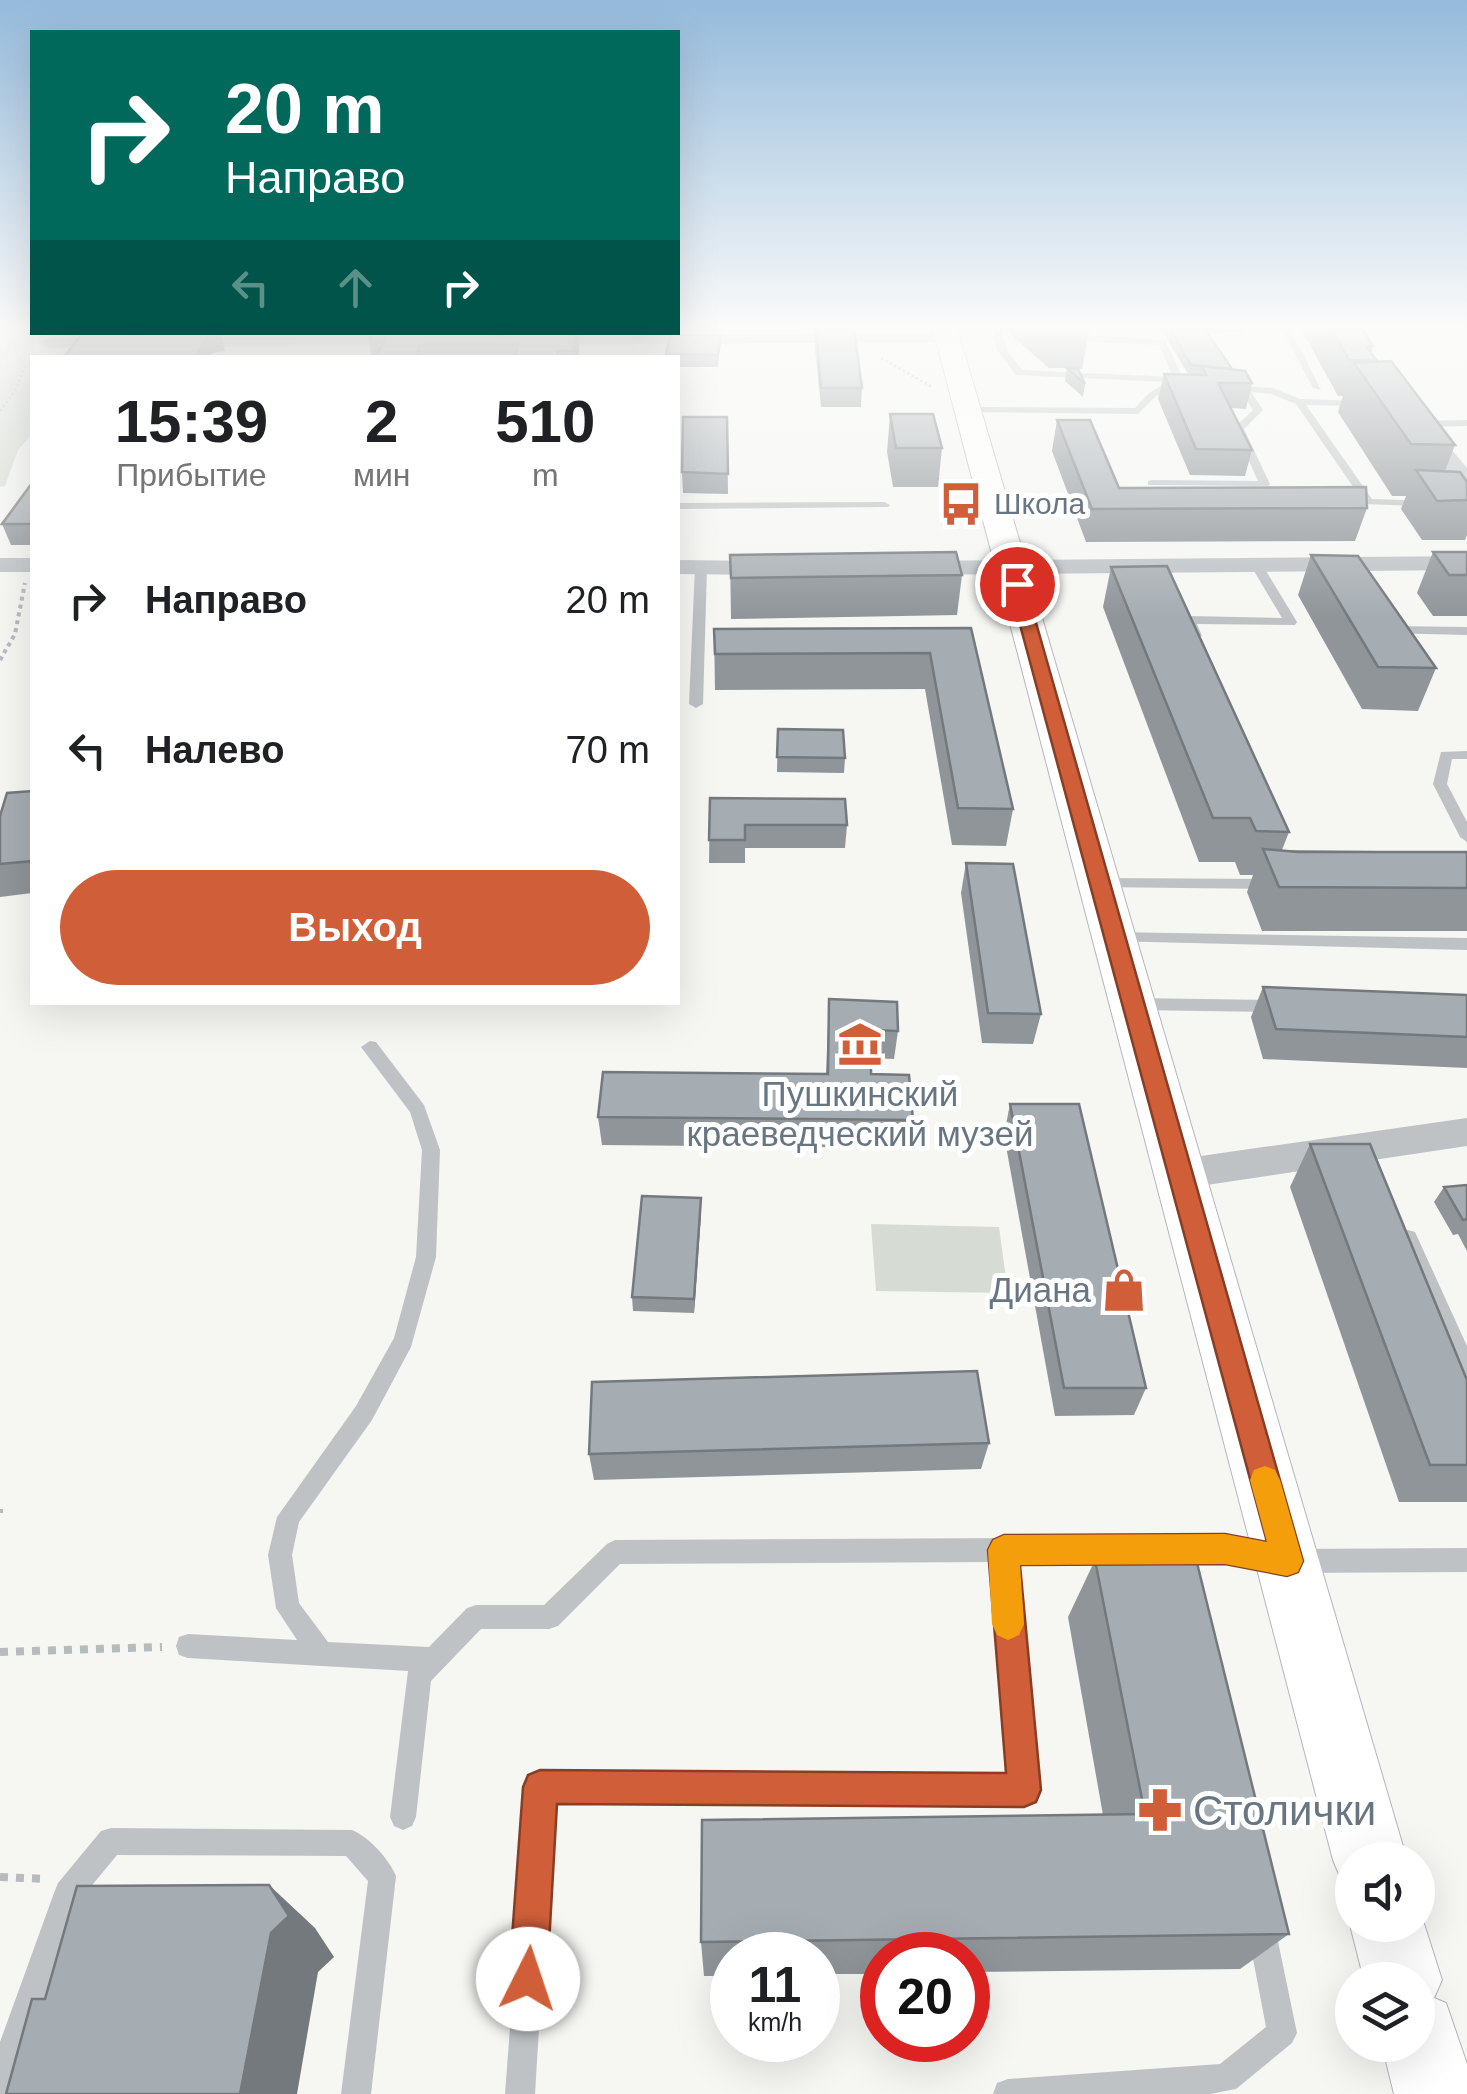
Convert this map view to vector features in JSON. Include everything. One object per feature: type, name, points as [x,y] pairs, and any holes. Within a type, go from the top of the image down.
[{"type":"main road","points":[[962,423],[1012,569],[1365,1842]]},
{"type":"main road","points":[[1426,2062],[1435,2094]]},
{"type":"street","points":[[1420,424],[1467,482]]},
{"type":"street","points":[[889,568],[1257,566],[1344,573],[1467,563]]},
{"type":"street","points":[[0,565],[29,570]]},
{"type":"street","points":[[689,567],[795,568]]},
{"type":"street","points":[[1180,1174],[1371,1156],[1467,1132]]},
{"type":"lane","points":[[1152,482],[1265,484],[1238,428],[1244,423]]},
{"type":"lane","points":[[1313,423],[1368,502],[1467,505]]},
{"type":"lane","points":[[1420,424],[1467,423]]},
{"type":"lane","points":[[680,506],[884,505]]},
{"type":"lane","points":[[1204,656],[1189,620],[1290,622],[1257,566]]},
{"type":"lane","points":[[689,567],[696,704]]},
{"type":"lane","points":[[1370,614],[1380,630],[1467,631]]},
{"type":"lane","points":[[1467,755],[1446,756],[1440,784],[1467,837]]},
{"type":"lane","points":[[1099,883],[1278,884],[1287,876]]},
{"type":"lane","points":[[1114,937],[1467,944]]},
{"type":"lane","points":[[1133,1004],[1294,1006]]},
{"type":"lane","points":[[322,1654],[288,1608],[280,1555],[289,1517],[364,1412],[404,1340],[426,1257],[430,1150],[418,1110],[370,1046]]},
{"type":"lane","points":[[1398,1216],[1467,1370]]},
{"type":"lane","points":[[403,1817],[420,1675],[431,1660],[476,1618],[549,1617],[615,1552],[1004,1550],[1186,1561],[1225,1549],[1287,1561],[1467,1560]]},
{"type":"lane","points":[[520,2094],[540,1787],[1024,1790],[1004,1550]]},
{"type":"lane","points":[[188,1646],[431,1660]]},
{"type":"lane","points":[[0,2083],[68,1893],[111,1841],[352,1843],[382,1876],[356,2094]]},
{"type":"lane","points":[[1008,2094],[1102,2091],[1225,2078],[1282,2033],[1255,1898]]},
{"type":"path","points":[[0,660],[9,651],[29,570]]},
{"type":"path","points":[[0,1652],[188,1646]]},
{"type":"path","points":[[0,1878],[80,1879]]},
{"type":"shaded area","points":[[0,423],[30,423],[30,436],[18,450],[5,486],[0,487]]},
{"type":"shaded area","points":[[871,1224],[999,1227],[1008,1293],[876,1291]]},
{"type":"building","points":[[683,423],[727,423],[728,474],[682,472]]},
{"type":"building","points":[[892,423],[935,423],[942,448],[896,448]]},
{"type":"building","points":[[1058,423],[1091,423],[1119,488],[1366,487],[1367,508],[1092,509]]},
{"type":"building","points":[[1185,423],[1238,423],[1252,450],[1196,449]]},
{"type":"building","points":[[1396,423],[1438,423],[1455,445],[1411,444]]},
{"type":"building","points":[[1416,470],[1460,472],[1467,482],[1467,500],[1437,501]]},
{"type":"building","points":[[30,486],[30,524],[2,524]]},
{"type":"building","points":[[956,552],[962,575],[731,578],[730,555]]},
{"type":"building","points":[[1433,552],[1467,552],[1467,575],[1449,575]]},
{"type":"building","points":[[1311,555],[1358,556],[1436,668],[1378,667]]},
{"type":"building","points":[[1167,566],[1289,832],[1256,831],[1250,818],[1213,818],[1111,567]]},
{"type":"building","points":[[971,628],[1013,809],[958,808],[930,653],[715,654],[714,629]]},
{"type":"building","points":[[778,729],[843,730],[845,758],[777,757]]},
{"type":"building","points":[[30,791],[30,861],[0,864],[0,816],[7,793]]},
{"type":"building","points":[[710,798],[845,799],[847,825],[745,825],[745,840],[709,840]]},
{"type":"building","points":[[1263,849],[1467,852],[1467,888],[1279,887]]},
{"type":"building","points":[[966,863],[1013,864],[1041,1014],[988,1013]]},
{"type":"building","points":[[1263,987],[1467,995],[1467,1037],[1276,1029]]},
{"type":"building","points":[[829,999],[897,1002],[898,1031],[871,1030],[871,1074],[909,1075],[913,1120],[598,1117],[603,1072],[828,1074]]},
{"type":"building","points":[[1010,1104],[1079,1104],[1146,1388],[1064,1388]]},
{"type":"building","points":[[1310,1144],[1370,1144],[1467,1380],[1467,1465],[1430,1465]]},
{"type":"building","points":[[1467,1185],[1467,1219],[1463,1220],[1444,1187]]},
{"type":"building","points":[[642,1196],[701,1198],[694,1299],[632,1297]]},
{"type":"building","points":[[977,1371],[989,1443],[589,1454],[592,1382]]},
{"type":"building","points":[[1196,1559],[1289,1934],[990,1938],[990,1932],[860,1932],[860,1940],[840,1940],[840,1932],[710,1932],[710,1942],[701,1942],[702,1820],[1145,1814],[1095,1560]]},
{"type":"building","points":[[269,1885],[289,1916],[271,1933],[240,2094],[6,2094],[32,1999],[45,1999],[77,1886]]},
{"type":"slow traffic","points":[[1008,1624],[1004,1550],[1225,1549],[1287,1561],[1265,1480]]},
{"type":"place","name":"Школа","points":[[961,504]]},
{"type":"place","name":"Пушкинский краеведческий музей","points":[[860,1044]]},
{"type":"place","name":"Диана","points":[[1124,1290]]},
{"type":"place","name":"Столички","points":[[1160,1810]]},
{"type":"route","points":[[528,1979],[540,1787],[1024,1790],[1004,1550],[1225,1549],[1287,1561],[1017,584]]}]
